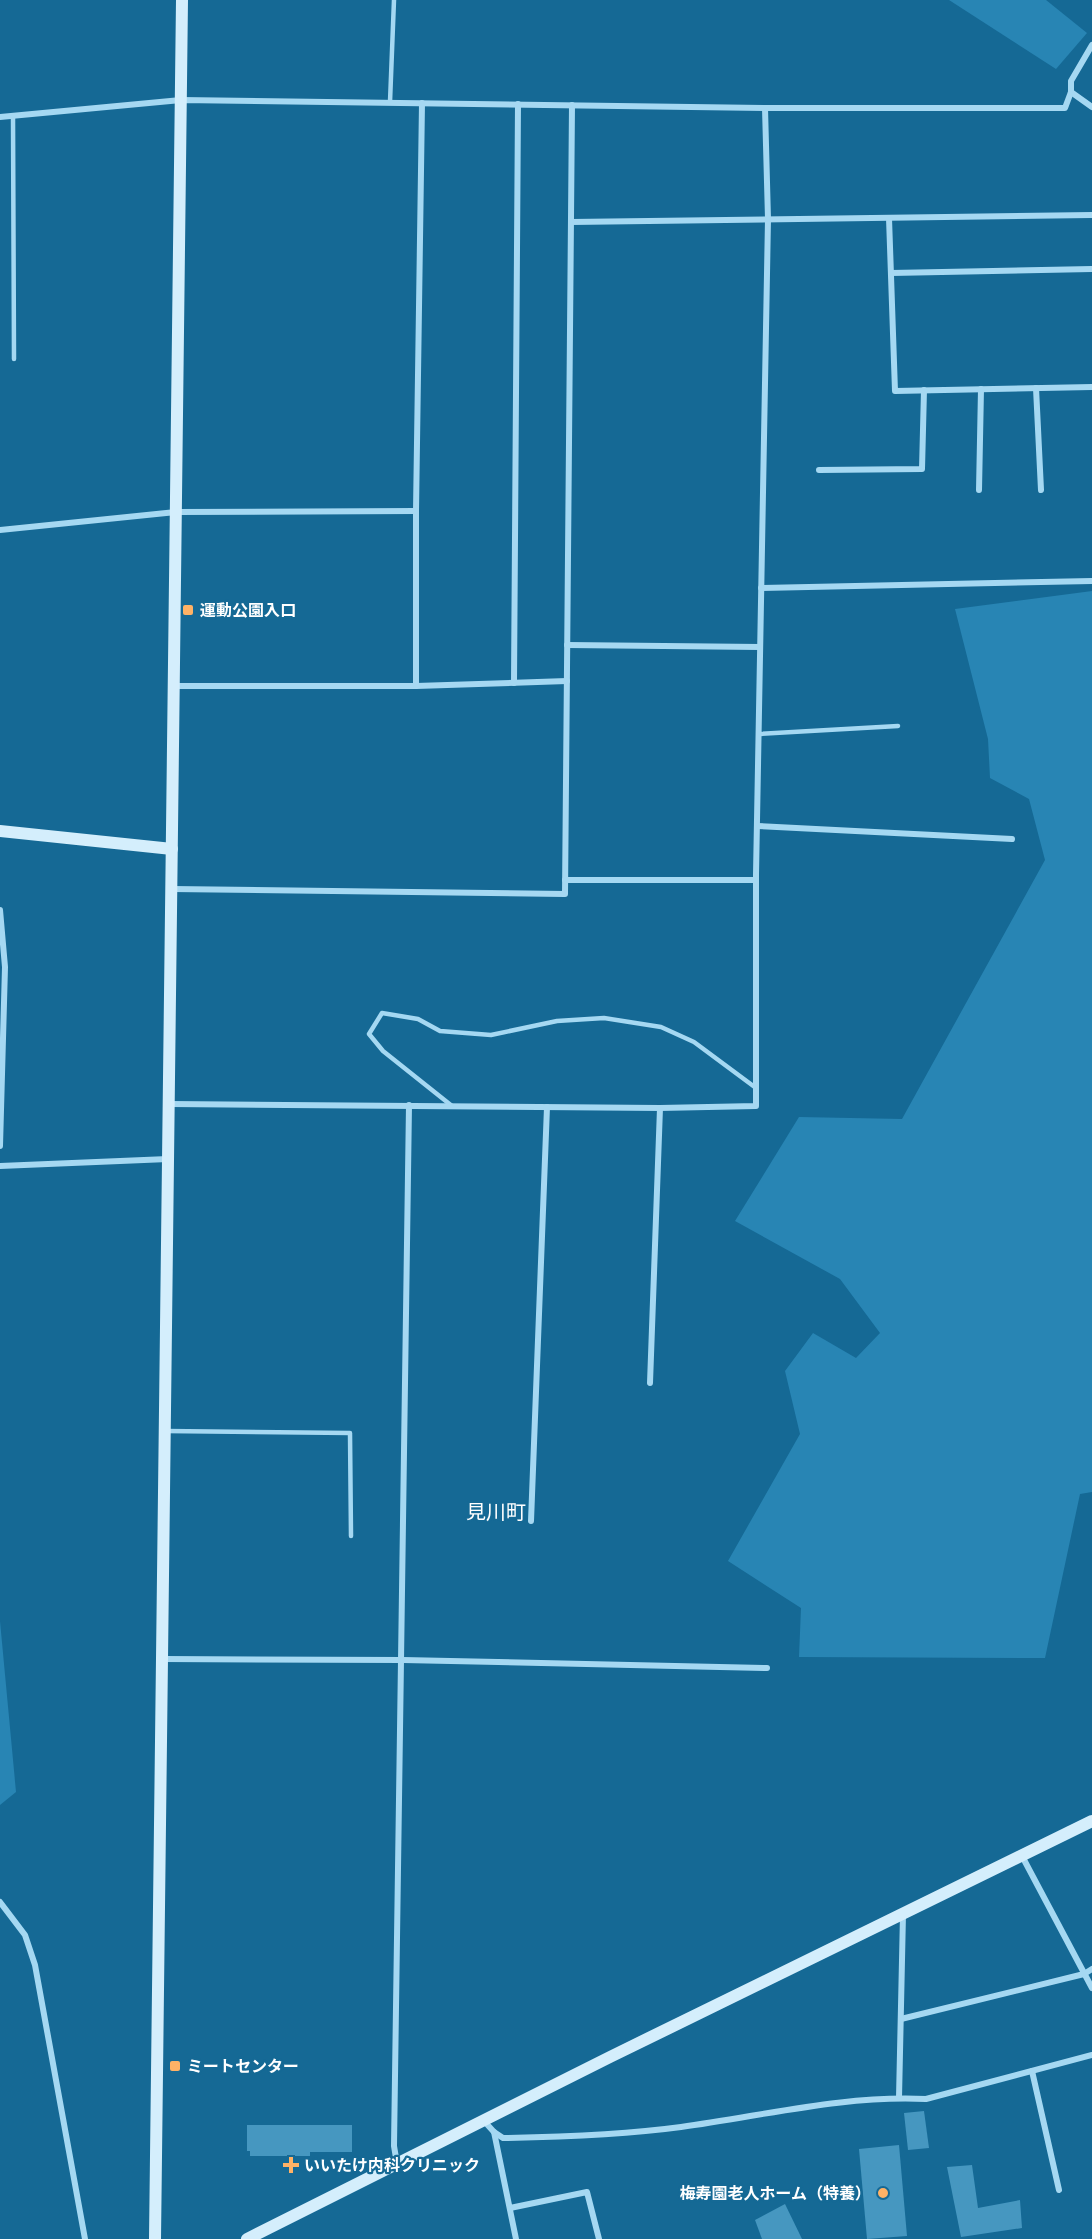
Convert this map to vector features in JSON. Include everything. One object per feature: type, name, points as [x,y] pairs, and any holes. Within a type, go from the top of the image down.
[{"type":"street","points":[[155,2239],[182,0]]},
{"type":"street","points":[[0,117],[181,100],[765,108],[1065,108],[1071,92],[1071,81],[1092,45]]},
{"type":"street","points":[[1071,92],[1092,107]]},
{"type":"street","points":[[416,686],[416,511],[422,103]]},
{"type":"street","points":[[514,683],[518,104]]},
{"type":"street","points":[[172,889],[565,894],[572,105]]},
{"type":"street","points":[[170,1104],[660,1108],[756,1106],[756,880],[768,219],[765,108]]},
{"type":"street","points":[[571,222],[1092,215]]},
{"type":"street","points":[[889,218],[895,391],[1092,387]]},
{"type":"street","points":[[891,273],[1092,269]]},
{"type":"street","points":[[1036,388],[1041,490]]},
{"type":"street","points":[[979,490],[981,389]]},
{"type":"street","points":[[819,470],[922,469],[924,390]]},
{"type":"street","points":[[0,530],[176,512],[416,511]]},
{"type":"street","points":[[761,588],[1092,582]]},
{"type":"street","points":[[567,645],[760,647]]},
{"type":"street","points":[[174,686],[416,686],[567,681]]},
{"type":"street","points":[[757,826],[1012,839]]},
{"type":"street","points":[[0,831],[172,849]]},
{"type":"street","points":[[565,879],[756,880]]},
{"type":"street","points":[[0,910],[5,966],[0,1146]]},
{"type":"street","points":[[397,2164],[394,2146],[403,1660],[409,1105]]},
{"type":"street","points":[[531,1521],[547,1107]]},
{"type":"street","points":[[650,1383],[660,1108]]},
{"type":"street","points":[[0,1166],[168,1159]]},
{"type":"street","points":[[163,1659],[403,1660],[767,1668]]},
{"type":"street","points":[[247,2239],[610,2057],[1092,1821]]},
{"type":"street","points":[[1022,1856],[1092,1988]]},
{"type":"street","points":[[0,1902],[25,1935],[35,1965],[85,2239]]},
{"type":"street","points":[[899,2098],[903,1914]]},
{"type":"street","points":[[900,2019],[1084,1974],[1092,1969]]},
{"type":"street","points":[[484,2121],[494,2133],[503,2138],[603,2136],[680,2127],[849,2100],[926,2099],[1092,2055]]},
{"type":"street","points":[[1032,2071],[1059,2190]]},
{"type":"street","points":[[494,2133],[516,2239]]},
{"type":"street","points":[[510,2208],[587,2192],[599,2239]]},
{"type":"lane","points":[[390,102],[394,0]]},
{"type":"lane","points":[[13,116],[14,359]]},
{"type":"lane","points":[[759,734],[898,726]]},
{"type":"lane","points":[[452,1106],[383,1051],[369,1034],[382,1013],[418,1019],[440,1031],[491,1035],[557,1021],[604,1018],[661,1027],[694,1042],[756,1088]]},
{"type":"lane","points":[[165,1431],[350,1433],[351,1536]]},
{"type":"shaded area","points":[[949,0],[1046,0],[1087,33],[1056,69]]},
{"type":"shaded area","points":[[1092,591],[1092,1492],[1080,1494],[1045,1658],[799,1657],[801,1608],[728,1561],[800,1434],[785,1371],[813,1333],[856,1358],[880,1333],[840,1279],[735,1221],[799,1117],[902,1119],[1045,860],[1029,799],[990,778],[988,739],[955,609]]},
{"type":"shaded area","points":[[0,1621],[16,1792],[0,1805]]},
{"type":"building","points":[[924,2111],[929,2148],[908,2150],[904,2113]]},
{"type":"building","points":[[247,2125],[352,2125],[352,2152],[310,2152],[310,2156],[250,2156],[250,2151],[247,2151]]},
{"type":"building","name":"梅寿園老人ホーム（特養）","points":[[899,2145],[907,2236],[867,2239],[859,2149]]},
{"type":"building","points":[[972,2165],[978,2208],[1020,2200],[1022,2228],[961,2237],[947,2167]]},
{"type":"building","points":[[785,2204],[802,2239],[762,2239],[755,2220]]},
{"type":"place","name":"運動公園入口","points":[[188,610]]},
{"type":"place","name":"ミートセンター","points":[[175,2066]]},
{"type":"place","name":"いいたけ内科クリニック","points":[[291,2165]]},
{"type":"place","name":"梅寿園老人ホーム（特養）","points":[[883,2193]]},
{"type":"district","name":"見川町","points":[[496,1512]]}]
